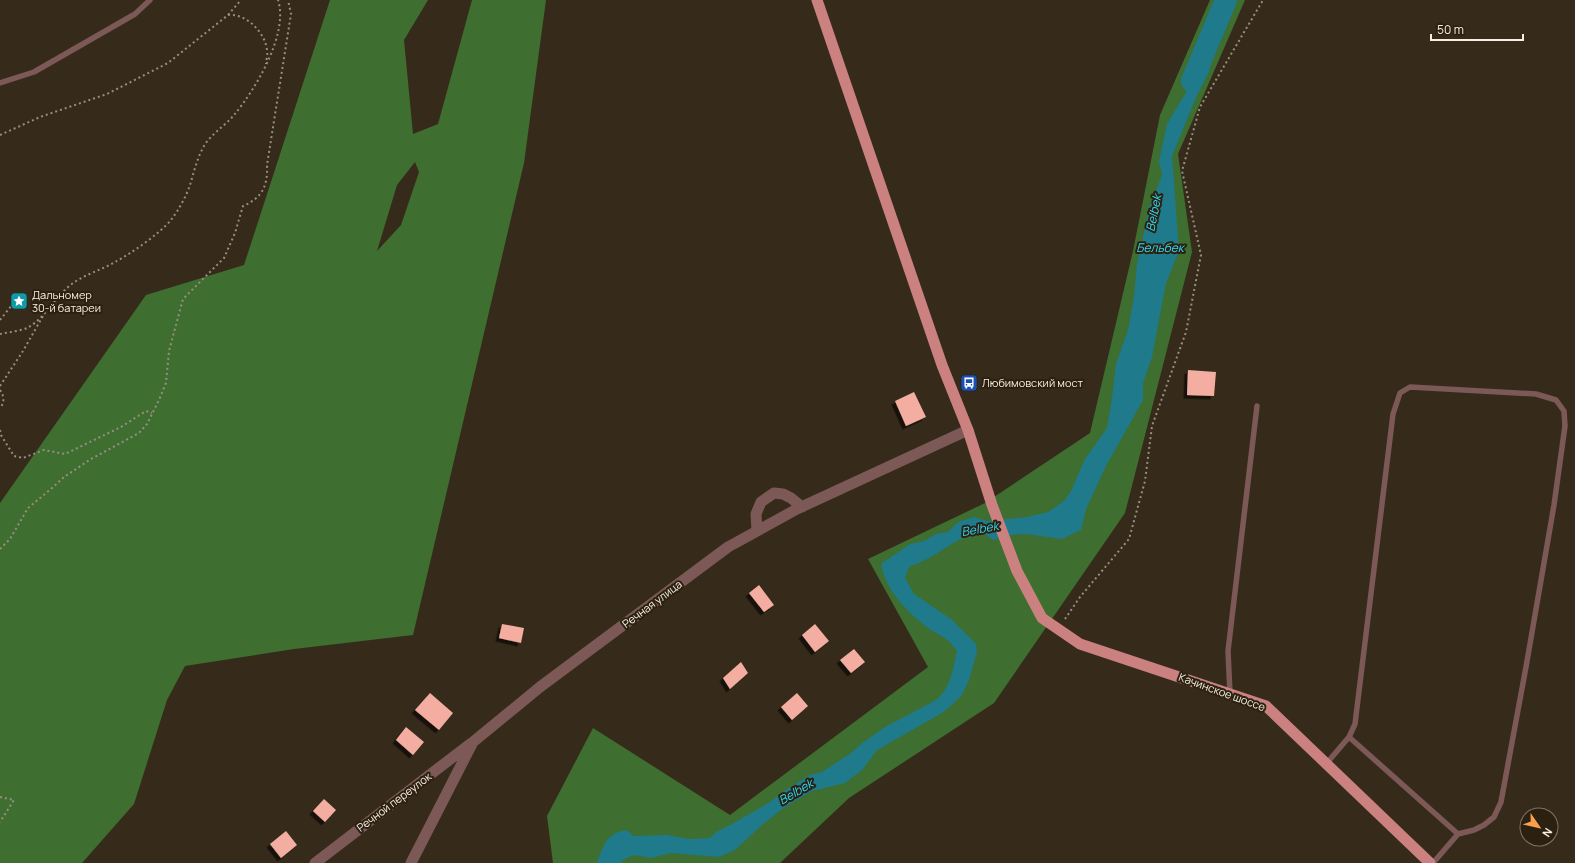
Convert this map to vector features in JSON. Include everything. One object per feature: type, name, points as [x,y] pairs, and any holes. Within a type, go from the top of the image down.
[{"type":"main road","name":"Качинское шоссе","points":[[817,0],[942,365],[968,430],[992,505],[1017,571],[1042,618],[1080,644],[1266,706],[1430,863]]},
{"type":"street","name":"Речная улица","points":[[410,863],[473,742],[540,687],[728,546],[802,507],[968,430]]},
{"type":"street","points":[[757,531],[756,514],[761,502],[774,493],[783,494],[791,498],[802,507]]},
{"type":"street","name":"Речной переулок","points":[[315,863],[473,742]]},
{"type":"lane","points":[[0,83],[34,72],[135,14],[150,0]]},
{"type":"lane","points":[[1326,764],[1349,737],[1355,724],[1393,414],[1400,393],[1410,387],[1444,388],[1536,394],[1556,400],[1564,411],[1565,426],[1554,505],[1501,802],[1494,817],[1484,825],[1474,830],[1458,834],[1433,863]]},
{"type":"lane","points":[[1230,694],[1228,651],[1257,406]]},
{"type":"lane","points":[[1349,737],[1458,834]]},
{"type":"path","points":[[0,135],[40,117],[107,94],[168,63],[228,15],[241,0]]},
{"type":"path","points":[[0,386],[44,315],[68,287],[86,275],[121,258],[155,235],[171,220],[189,187],[204,146],[209,139],[234,116],[266,66],[276,43],[280,22],[280,5],[278,0]]},
{"type":"path","points":[[0,549],[10,539],[28,508],[64,476],[90,459],[139,433],[147,424],[166,383],[169,351],[183,299],[224,258],[235,233],[243,206],[254,202],[262,191],[267,178],[266,165],[291,14],[288,0]]},
{"type":"path","points":[[1058,628],[1080,598],[1129,539],[1145,481],[1152,426],[1186,332],[1201,255],[1182,171],[1200,107],[1263,0]]},
{"type":"path","points":[[228,15],[238,15],[256,28],[264,39],[267,51],[266,66]]},
{"type":"path","points":[[0,320],[12,304]]},
{"type":"path","points":[[0,334],[29,327],[44,315]]},
{"type":"path","points":[[0,390],[4,397],[4,401],[0,408]]},
{"type":"path","points":[[0,430],[1,435],[14,456],[23,458],[44,450],[65,454],[121,427],[146,411],[152,413]]},
{"type":"path","points":[[0,797],[14,800],[0,822]]},
{"type":"green space","points":[[330,0],[428,0],[404,40],[413,134],[438,124],[472,0],[546,0],[524,163],[413,635],[294,649],[185,666],[167,700],[134,804],[82,863],[0,863],[0,503],[146,295],[244,265]],"holes":[[[415,162],[419,172],[401,225],[377,251],[397,185]]]},
{"type":"green space","points":[[1210,0],[1245,0],[1178,154],[1192,252],[1125,513],[994,703],[849,798],[780,863],[553,863],[547,816],[593,728],[730,815],[928,667],[868,559],[985,503],[1090,433],[1133,251],[1160,115]]},
{"type":"water","name":"Бельбек","points":[[1223,0],[1235,0],[1216,40],[1209,72],[1197,95],[1172,156],[1179,251],[1166,283],[1152,357],[1143,383],[1143,400],[1106,466],[1086,509],[1081,530],[1062,539],[1026,534],[1009,535],[993,540],[985,534],[976,535],[961,539],[936,554],[909,567],[905,578],[914,594],[951,619],[976,644],[977,652],[969,680],[962,695],[942,713],[877,750],[862,770],[845,783],[812,791],[785,807],[762,825],[735,850],[719,857],[671,853],[651,858],[634,855],[623,860],[621,863],[597,863],[609,837],[626,830],[634,836],[667,835],[689,839],[710,838],[716,832],[770,802],[810,775],[822,772],[851,753],[885,727],[936,700],[945,690],[953,671],[957,651],[947,640],[928,628],[912,615],[898,600],[888,583],[881,564],[910,544],[924,541],[936,534],[948,532],[958,522],[974,517],[987,521],[1027,517],[1048,512],[1064,501],[1071,491],[1085,459],[1107,428],[1116,364],[1128,330],[1134,297],[1137,263],[1150,206],[1162,175],[1159,161],[1167,124],[1191,84],[1215,26]]},
{"type":"building","points":[[1188,370],[1216,372],[1214,396],[1187,395]]},
{"type":"building","points":[[914,392],[926,417],[906,426],[895,401]]},
{"type":"building","points":[[759,585],[774,605],[764,612],[749,593]]},
{"type":"building","points":[[502,624],[524,628],[521,643],[499,638]]},
{"type":"building","points":[[815,624],[829,641],[815,652],[802,635]]},
{"type":"building","points":[[854,649],[865,662],[851,673],[840,660]]},
{"type":"building","points":[[741,662],[748,673],[730,689],[723,678]]},
{"type":"building","points":[[430,693],[453,713],[439,730],[415,710]]},
{"type":"building","points":[[797,693],[808,706],[792,720],[781,707]]},
{"type":"building","points":[[406,727],[424,742],[413,755],[396,740]]},
{"type":"building","points":[[324,799],[336,810],[325,822],[313,811]]},
{"type":"building","points":[[286,831],[297,845],[281,858],[270,844]]},
{"type":"waterway","name":"Belbek","points":[[1192,81],[1226,0]]},
{"type":"place","name":"Дальномер 30-й батареи","points":[[19,301]]},
{"type":"place","name":"Любимовский мост","points":[[969,383]]}]
